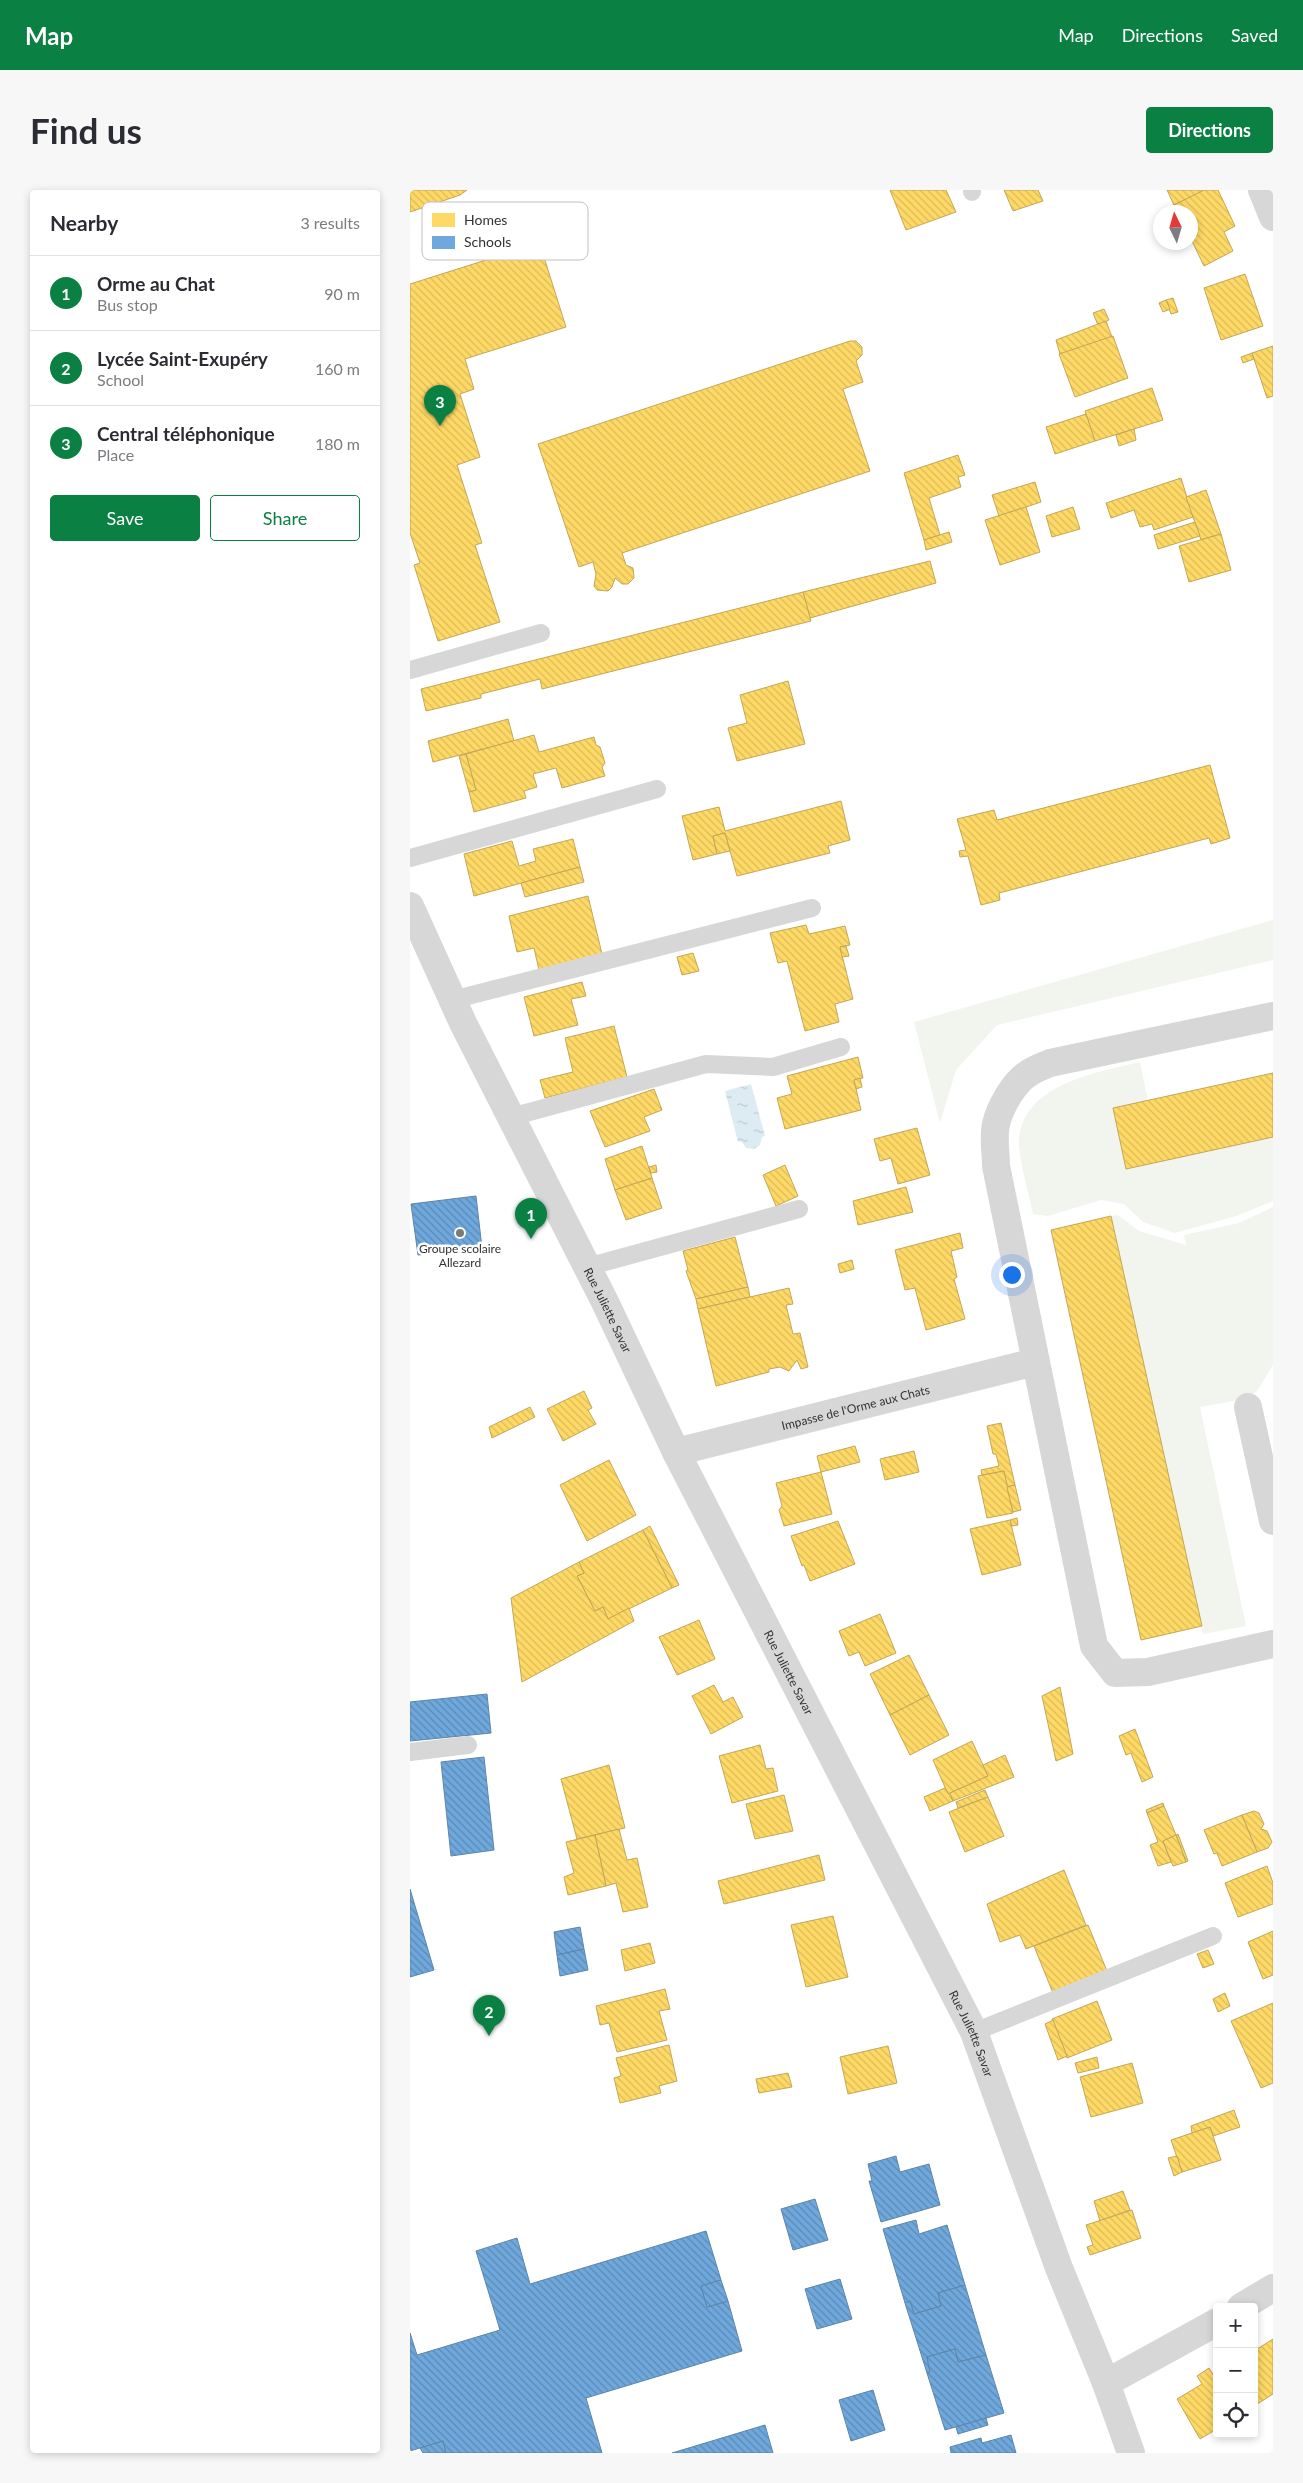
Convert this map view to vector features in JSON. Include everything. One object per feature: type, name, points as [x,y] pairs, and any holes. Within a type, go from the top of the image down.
[{"type":"street","points":[[1262,190],[1273,217]]},
{"type":"street","name":"Rue Juliette Savar","points":[[410,906],[452,1000],[588,1266],[676,1452],[974,2032],[1059,2268],[1106,2383],[1131,2453]]},
{"type":"street","points":[[1273,1016],[1050,1063],[1028,1073],[1013,1088],[996,1124],[996,1166],[1094,1646],[1115,1673],[1148,1672],[1273,1644]]},
{"type":"street","name":"Impasse de l'Orme aux Chats","points":[[676,1452],[1035,1362]]},
{"type":"street","points":[[1248,1407],[1273,1521]]},
{"type":"street","points":[[1249,2303],[1273,2288]]},
{"type":"street","points":[[1106,2383],[1213,2324]]},
{"type":"lane","points":[[410,670],[541,633]]},
{"type":"lane","points":[[410,858],[657,789]]},
{"type":"lane","points":[[452,1000],[812,908]]},
{"type":"lane","points":[[511,1117],[706,1064],[773,1067],[841,1047]]},
{"type":"lane","points":[[588,1266],[799,1209]]},
{"type":"lane","points":[[410,1752],[468,1745]]},
{"type":"lane","points":[[974,2032],[1213,1936]]},
{"type":"shaded area","points":[[1273,920],[1273,960],[997,1025],[956,1070],[940,1123],[914,1022]]},
{"type":"shaded area","points":[[1140,1062],[1148,1101],[1273,1137],[1273,1201],[1236,1216],[1175,1233],[1143,1222],[1124,1204],[1101,1200],[1048,1216],[1033,1214],[1022,1164],[1019,1139],[1024,1120],[1034,1105],[1048,1093],[1084,1076]]},
{"type":"shaded area","points":[[1273,1207],[1273,1365],[1257,1391],[1245,1399],[1200,1407],[1246,1626],[1203,1634],[1111,1216],[1118,1215],[1139,1231],[1186,1245],[1184,1235],[1239,1223]]},
{"type":"water","points":[[751,1084],[765,1136],[762,1137],[760,1145],[754,1149],[746,1148],[742,1142],[738,1142],[725,1091]]},
{"type":"building: Homes","points":[[410,190],[467,190],[460,195],[439,202],[422,202],[422,208],[410,212]]},
{"type":"building: Homes","points":[[890,190],[946,190],[956,212],[906,230]]},
{"type":"building: Homes","points":[[1004,190],[1038,190],[1043,201],[1013,211]]},
{"type":"building: Homes","points":[[1167,190],[1203,190],[1203,191],[1174,205]]},
{"type":"building: Homes","points":[[1204,190],[1218,190],[1235,226],[1224,232],[1233,251],[1204,266],[1196,250],[1198,250],[1198,205],[1174,205]]},
{"type":"building: Homes","points":[[486,260],[545,260],[566,327],[465,359],[474,389],[460,394],[480,457],[457,465],[482,543],[475,545],[500,622],[438,641],[414,565],[420,563],[410,533],[410,284]]},
{"type":"building: Homes","points":[[1245,274],[1263,326],[1221,340],[1204,288]]},
{"type":"building: Homes","points":[[1173,298],[1178,312],[1171,314],[1166,300]]},
{"type":"building: Homes","points":[[1166,300],[1170,309],[1163,312],[1159,303]]},
{"type":"building: Homes","points":[[1104,309],[1109,320],[1098,325],[1093,313]]},
{"type":"building: Homes","points":[[1106,321],[1112,337],[1060,354],[1056,340]]},
{"type":"building: Homes","points":[[1113,336],[1128,378],[1075,397],[1059,354]]},
{"type":"building: Homes","points":[[850,341],[856,341],[862,347],[862,355],[856,361],[863,382],[843,389],[870,471],[622,553],[626,565],[633,568],[634,578],[628,584],[622,584],[615,578],[612,587],[608,591],[597,590],[594,586],[596,574],[593,562],[579,567],[538,444]]},
{"type":"building: Homes","points":[[1273,346],[1273,396],[1267,398],[1252,353]]},
{"type":"building: Homes","points":[[1252,353],[1254,359],[1243,363],[1241,357]]},
{"type":"building: Homes","points":[[1152,388],[1163,420],[1095,441],[1085,411]]},
{"type":"building: Homes","points":[[1086,414],[1095,441],[1055,454],[1046,427]]},
{"type":"building: Homes","points":[[1134,429],[1136,440],[1119,446],[1116,435]]},
{"type":"building: Homes","points":[[958,455],[965,475],[958,477],[961,487],[929,498],[940,535],[924,540],[904,473]]},
{"type":"building: Homes","points":[[1181,478],[1193,517],[1154,530],[1152,524],[1140,527],[1134,510],[1111,518],[1106,503]]},
{"type":"building: Homes","points":[[1035,482],[1041,502],[999,516],[992,495]]},
{"type":"building: Homes","points":[[1206,490],[1221,534],[1201,540],[1186,497]]},
{"type":"building: Homes","points":[[1026,507],[1040,552],[1000,565],[985,520]]},
{"type":"building: Homes","points":[[1073,507],[1080,529],[1052,537],[1046,516]]},
{"type":"building: Homes","points":[[1195,522],[1200,536],[1158,549],[1154,535]]},
{"type":"building: Homes","points":[[949,532],[952,542],[926,550],[924,540]]},
{"type":"building: Homes","points":[[1221,534],[1231,570],[1189,582],[1179,546]]},
{"type":"building: Homes","points":[[930,561],[936,583],[810,618],[803,592]]},
{"type":"building: Homes","points":[[803,592],[811,621],[542,689],[540,679],[481,694],[481,698],[426,711],[421,689]]},
{"type":"building: Homes","points":[[788,681],[805,744],[737,761],[728,728],[747,723],[740,695]]},
{"type":"building: Homes","points":[[508,719],[514,741],[433,762],[428,741]]},
{"type":"building: Homes","points":[[534,735],[539,752],[594,737],[596,745],[600,747],[605,763],[602,767],[605,776],[562,788],[556,768],[533,774],[537,787],[524,791],[526,798],[474,812],[469,792],[476,790],[466,754]]},
{"type":"building: Homes","points":[[466,754],[476,790],[469,792],[459,756]]},
{"type":"building: Homes","points":[[1210,765],[1230,838],[1211,844],[1209,838],[999,893],[1000,900],[981,905],[968,856],[960,857],[959,851],[966,850],[957,819],[994,810],[997,820]]},
{"type":"building: Homes","points":[[841,801],[850,840],[828,846],[830,853],[737,876],[725,833],[713,836],[717,854],[693,860],[682,816],[719,807],[725,831]]},
{"type":"building: Homes","points":[[725,833],[730,851],[717,854],[713,836]]},
{"type":"building: Homes","points":[[573,839],[580,867],[474,896],[464,854],[512,841],[519,866],[536,861],[533,849]]},
{"type":"building: Homes","points":[[580,867],[584,882],[525,897],[521,883]]},
{"type":"building: Homes","points":[[588,896],[602,954],[539,970],[534,948],[517,952],[509,916]]},
{"type":"building: Homes","points":[[806,925],[809,934],[845,926],[850,945],[840,947],[853,999],[835,1004],[839,1022],[805,1031],[787,961],[778,963],[770,933]]},
{"type":"building: Homes","points":[[846,946],[849,956],[842,957],[840,947]]},
{"type":"building: Homes","points":[[693,953],[699,971],[682,975],[677,957]]},
{"type":"building: Homes","points":[[582,982],[586,996],[571,999],[578,1025],[534,1036],[524,997]]},
{"type":"building: Homes","points":[[614,1026],[627,1077],[545,1098],[540,1080],[573,1072],[565,1038]]},
{"type":"building: Homes","points":[[858,1057],[863,1078],[854,1080],[861,1110],[785,1129],[777,1098],[792,1094],[787,1076]]},
{"type":"building: Homes","points":[[1273,1073],[1273,1137],[1126,1169],[1113,1108]]},
{"type":"building: Homes","points":[[860,1078],[862,1087],[856,1089],[854,1080]]},
{"type":"building: Homes","points":[[654,1089],[662,1110],[644,1117],[650,1131],[605,1147],[590,1111]]},
{"type":"building: Homes","points":[[917,1128],[930,1175],[898,1184],[891,1158],[880,1161],[874,1139]]},
{"type":"building: Homes","points":[[642,1146],[652,1178],[615,1190],[605,1159]]},
{"type":"building: Homes","points":[[656,1165],[657,1172],[651,1173],[649,1167]]},
{"type":"building: Homes","points":[[785,1165],[798,1196],[776,1206],[763,1175]]},
{"type":"building: Homes","points":[[652,1178],[662,1208],[626,1220],[615,1190]]},
{"type":"building: Homes","points":[[906,1187],[913,1212],[858,1225],[853,1201]]},
{"type":"building: Homes","points":[[1111,1216],[1202,1626],[1141,1640],[1051,1230]]},
{"type":"building: Homes","points":[[960,1233],[963,1248],[951,1251],[957,1277],[954,1279],[965,1319],[926,1330],[915,1288],[905,1290],[895,1250]]},
{"type":"building: Homes","points":[[735,1237],[748,1287],[696,1299],[686,1271],[688,1270],[683,1251]]},
{"type":"building: Homes","points":[[852,1260],[854,1269],[840,1273],[838,1264]]},
{"type":"building: Homes","points":[[748,1287],[750,1297],[698,1309],[696,1299]]},
{"type":"building: Homes","points":[[789,1288],[793,1304],[786,1305],[793,1334],[800,1333],[808,1367],[801,1369],[797,1360],[789,1371],[780,1367],[769,1369],[769,1372],[716,1386],[698,1309]]},
{"type":"building: Homes","points":[[584,1391],[592,1408],[588,1410],[596,1424],[563,1441],[547,1409]]},
{"type":"building: Homes","points":[[530,1407],[535,1417],[492,1438],[489,1427]]},
{"type":"building: Homes","points":[[1001,1423],[1015,1485],[1007,1487],[1004,1471],[982,1475],[981,1470],[999,1466],[996,1454],[993,1454],[987,1426]]},
{"type":"building: Homes","points":[[855,1446],[860,1462],[821,1472],[817,1456]]},
{"type":"building: Homes","points":[[914,1451],[919,1472],[885,1480],[880,1459]]},
{"type":"building: Homes","points":[[609,1460],[636,1515],[587,1541],[560,1485]]},
{"type":"building: Homes","points":[[1004,1471],[1013,1513],[987,1518],[978,1476]]},
{"type":"building: Homes","points":[[821,1472],[832,1514],[784,1526],[779,1510],[782,1506],[776,1483]]},
{"type":"building: Homes","points":[[1015,1485],[1021,1510],[1013,1512],[1007,1487]]},
{"type":"building: Homes","points":[[1017,1518],[1018,1525],[1012,1526],[1010,1520]]},
{"type":"building: Homes","points":[[1010,1520],[1021,1565],[982,1575],[970,1529]]},
{"type":"building: Homes","points":[[838,1521],[855,1564],[810,1581],[804,1565],[802,1566],[791,1536]]},
{"type":"building: Homes","points":[[650,1526],[679,1585],[672,1588],[643,1530]]},
{"type":"building: Homes","points":[[643,1530],[672,1588],[608,1619],[603,1607],[595,1611],[577,1576],[584,1573],[579,1562]]},
{"type":"building: Homes","points":[[579,1562],[584,1573],[577,1576],[595,1611],[603,1607],[608,1619],[629,1608],[634,1621],[522,1682],[511,1598]]},
{"type":"building: Homes","points":[[880,1614],[896,1653],[865,1666],[859,1652],[849,1656],[839,1631]]},
{"type":"building: Homes","points":[[699,1620],[715,1659],[677,1675],[659,1637]]},
{"type":"building: Homes","points":[[909,1655],[929,1695],[890,1715],[870,1674]]},
{"type":"building: Homes","points":[[714,1685],[723,1702],[733,1697],[743,1717],[711,1734],[692,1696]]},
{"type":"building: Homes","points":[[1060,1687],[1073,1754],[1056,1761],[1042,1696]]},
{"type":"building: Homes","points":[[929,1695],[949,1735],[910,1755],[890,1715]]},
{"type":"building: Homes","points":[[1135,1729],[1153,1777],[1142,1782],[1131,1753],[1126,1755],[1119,1736]]},
{"type":"building: Homes","points":[[972,1741],[988,1776],[948,1794],[933,1760]]},
{"type":"building: Homes","points":[[760,1745],[766,1769],[773,1768],[778,1791],[732,1803],[719,1756]]},
{"type":"building: Homes","points":[[1005,1755],[1014,1777],[953,1801],[950,1793],[988,1776],[983,1765]]},
{"type":"building: Homes","points":[[609,1765],[625,1828],[577,1839],[561,1779]]},
{"type":"building: Homes","points":[[945,1788],[953,1801],[930,1811],[924,1797]]},
{"type":"building: Homes","points":[[985,1790],[988,1797],[958,1808],[956,1802]]},
{"type":"building: Homes","points":[[784,1795],[793,1831],[755,1839],[746,1804]]},
{"type":"building: Homes","points":[[988,1797],[1004,1836],[965,1852],[949,1812]]},
{"type":"building: Homes","points":[[1163,1803],[1164,1806],[1147,1813],[1146,1810]]},
{"type":"building: Homes","points":[[1164,1806],[1176,1835],[1163,1841],[1171,1862],[1158,1866],[1150,1845],[1158,1842],[1147,1813]]},
{"type":"building: Homes","points":[[1254,1811],[1259,1813],[1264,1824],[1261,1829],[1267,1831],[1272,1842],[1268,1848],[1257,1852],[1242,1815]]},
{"type":"building: Homes","points":[[1242,1815],[1257,1852],[1222,1866],[1217,1853],[1214,1854],[1204,1830]]},
{"type":"building: Homes","points":[[619,1829],[627,1860],[637,1858],[648,1907],[623,1912],[616,1883],[606,1886],[595,1835]]},
{"type":"building: Homes","points":[[1178,1834],[1188,1861],[1186,1862],[1176,1835]]},
{"type":"building: Homes","points":[[595,1835],[606,1886],[568,1895],[564,1877],[574,1873],[566,1842]]},
{"type":"building: Homes","points":[[1176,1835],[1186,1862],[1173,1866],[1163,1841]]},
{"type":"building: Homes","points":[[819,1855],[825,1880],[724,1904],[718,1881]]},
{"type":"building: Homes","points":[[1267,1866],[1273,1883],[1273,1904],[1238,1917],[1225,1883]]},
{"type":"building: Homes","points":[[1064,1870],[1086,1925],[1026,1949],[1020,1935],[1000,1942],[987,1904]]},
{"type":"building: Homes","points":[[833,1916],[848,1977],[806,1987],[791,1925]]},
{"type":"building: Homes","points":[[1088,1925],[1107,1971],[1053,1993],[1034,1946]]},
{"type":"building: Homes","points":[[1273,1931],[1273,1975],[1263,1979],[1248,1942]]},
{"type":"building: Homes","points":[[650,1943],[655,1963],[625,1971],[621,1950]]},
{"type":"building: Homes","points":[[1208,1950],[1214,1964],[1203,1968],[1197,1954]]},
{"type":"building: Homes","points":[[665,1989],[670,2009],[659,2011],[667,2040],[617,2052],[609,2023],[600,2025],[596,2006]]},
{"type":"building: Homes","points":[[1225,1993],[1230,2006],[1218,2012],[1213,1999]]},
{"type":"building: Homes","points":[[1097,2001],[1112,2040],[1067,2058],[1052,2019]]},
{"type":"building: Homes","points":[[1273,2003],[1273,2083],[1261,2088],[1231,2021]]},
{"type":"building: Homes","points":[[1053,2020],[1067,2056],[1058,2060],[1045,2024]]},
{"type":"building: Homes","points":[[669,2045],[677,2081],[659,2086],[661,2093],[620,2103],[614,2078],[621,2076],[616,2058]]},
{"type":"building: Homes","points":[[888,2046],[897,2083],[848,2094],[840,2057]]},
{"type":"building: Homes","points":[[1097,2057],[1099,2068],[1078,2073],[1075,2063]]},
{"type":"building: Homes","points":[[1132,2063],[1143,2103],[1091,2117],[1080,2077]]},
{"type":"building: Homes","points":[[788,2073],[792,2087],[759,2093],[756,2079]]},
{"type":"building: Homes","points":[[1234,2110],[1240,2127],[1213,2136],[1210,2127],[1192,2133],[1191,2126]]},
{"type":"building: Homes","points":[[1210,2127],[1221,2160],[1182,2172],[1171,2140]]},
{"type":"building: Homes","points":[[1177,2156],[1182,2172],[1174,2176],[1168,2158]]},
{"type":"building: Homes","points":[[1123,2191],[1130,2210],[1100,2221],[1094,2201]]},
{"type":"building: Homes","points":[[1132,2210],[1141,2238],[1090,2255],[1087,2247],[1093,2245],[1086,2225]]},
{"type":"building: Homes","points":[[1273,2339],[1273,2394],[1258,2403],[1258,2393],[1258,2348]]},
{"type":"building: Homes","points":[[1209,2368],[1213,2374],[1213,2431],[1200,2439],[1177,2399],[1202,2384],[1197,2376]]},
{"type":"building: Schools","points":[[476,1196],[482,1248],[418,1255],[411,1204]]},
{"type":"building: Schools","points":[[487,1694],[491,1733],[410,1741],[410,1702]]},
{"type":"building: Schools","points":[[484,1757],[494,1850],[451,1856],[441,1762]]},
{"type":"building: Schools","points":[[410,1889],[434,1970],[410,1977]]},
{"type":"building: Schools","points":[[580,1927],[584,1949],[557,1955],[554,1932]]},
{"type":"building: Schools","points":[[584,1949],[588,1970],[560,1976],[557,1955]]},
{"type":"building: Schools","points":[[896,2156],[900,2172],[929,2164],[940,2205],[881,2222],[869,2181],[872,2181],[868,2164]]},
{"type":"building: Schools","points":[[815,2199],[828,2240],[793,2250],[781,2209]]},
{"type":"building: Schools","points":[[916,2220],[919,2234],[947,2225],[965,2285],[938,2293],[941,2306],[914,2314],[910,2301],[905,2303],[883,2229]]},
{"type":"building: Schools","points":[[706,2231],[721,2280],[701,2286],[707,2307],[728,2301],[742,2351],[586,2398],[602,2453],[446,2453],[443,2441],[410,2451],[410,2333],[417,2355],[500,2330],[476,2251],[517,2238],[530,2284]]},
{"type":"building: Schools","points":[[840,2279],[852,2319],[817,2329],[805,2289]]},
{"type":"building: Schools","points":[[721,2280],[728,2301],[707,2307],[701,2286]]},
{"type":"building: Schools","points":[[965,2285],[986,2355],[958,2362],[955,2349],[927,2357],[930,2372],[927,2373],[905,2303],[910,2301],[914,2314],[941,2306],[938,2293]]},
{"type":"building: Schools","points":[[955,2349],[958,2362],[986,2355],[1004,2413],[945,2430],[927,2373],[930,2372],[927,2357]]},
{"type":"building: Schools","points":[[873,2390],[885,2430],[851,2441],[839,2400]]},
{"type":"building: Schools","points":[[986,2418],[988,2425],[958,2434],[956,2427]]},
{"type":"building: Schools","points":[[765,2425],[773,2453],[672,2453]]},
{"type":"building: Schools","points":[[1011,2435],[1016,2453],[951,2453],[950,2447],[981,2438],[982,2443]]},
{"type":"building: Schools","points":[[443,2441],[446,2453],[423,2453],[420,2448]]},
{"type":"place","name":"Central téléphonique","points":[[440,426]]},
{"type":"place","name":"Groupe scolaire Allezard","points":[[460,1233]]},
{"type":"place","name":"Orme au Chat","points":[[531,1239]]},
{"type":"place","name":"Lycée Saint-Exupéry","points":[[489,2036]]}]
